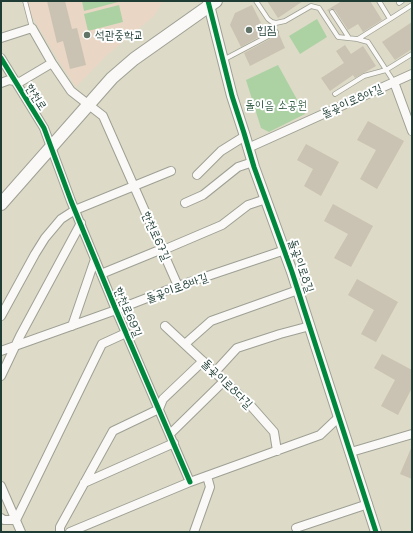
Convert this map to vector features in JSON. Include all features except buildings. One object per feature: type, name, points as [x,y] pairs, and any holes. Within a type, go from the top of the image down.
[{"type":"main road","points":[[1,204],[52,148],[112,78],[134,59],[211,2]]},
{"type":"street","name":"돌곶이로8길","points":[[211,2],[223,60],[244,136],[285,250],[376,532]]},
{"type":"street","points":[[2,36],[32,28]]},
{"type":"street","name":"한천로67길","points":[[32,28],[52,63],[71,91],[89,104],[103,116],[106,121],[178,286]]},
{"type":"street","name":"한천로","points":[[1,58],[44,128],[52,148]]},
{"type":"street","points":[[1,83],[9,80],[20,82],[52,63]]},
{"type":"street","name":"돌곶이로8아길","points":[[248,148],[412,74]]},
{"type":"street","points":[[394,82],[412,131]]},
{"type":"street","points":[[197,175],[222,151],[244,136]]},
{"type":"street","name":"한천로69길","points":[[52,148],[101,274],[190,482]]},
{"type":"street","points":[[185,203],[203,195],[238,167],[253,162]]},
{"type":"street","points":[[1,316],[45,238],[61,218],[75,210],[171,171]]},
{"type":"street","points":[[101,274],[222,225],[248,205],[266,199]]},
{"type":"street","points":[[1,376],[11,356],[14,346],[81,223]]},
{"type":"street","name":"돌곶이로8바길","points":[[1,351],[178,286],[285,250]]},
{"type":"street","points":[[72,326],[95,259]]},
{"type":"street","name":"돌곶이로8길","points":[[185,344],[211,321],[298,290]]},
{"type":"street","name":"돌곶이로8다길","points":[[165,326],[251,406],[274,432],[277,451]]},
{"type":"street","points":[[215,372],[237,348],[310,326]]},
{"type":"street","name":"한천로69길","points":[[16,520],[102,344],[126,333]]},
{"type":"street","points":[[60,532],[60,527],[113,431],[159,410],[163,399],[203,360]]},
{"type":"street","points":[[170,434],[224,381]]},
{"type":"street","points":[[70,532],[190,482],[320,435],[339,416]]},
{"type":"street","points":[[351,452],[412,434]]},
{"type":"street","points":[[84,483],[174,443]]},
{"type":"street","points":[[194,532],[210,487],[207,476]]},
{"type":"street","points":[[1,486],[22,532]]},
{"type":"street","points":[[296,528],[368,504]]},
{"type":"street","points":[[1,518],[4,520],[16,520]]},
{"type":"lane","points":[[25,1],[32,28]]},
{"type":"lane","points":[[256,1],[268,19],[276,23],[285,21],[307,8],[315,6],[322,12],[337,36],[368,42],[394,82]]},
{"type":"lane","points":[[379,1],[390,19]]},
{"type":"lane","points":[[358,39],[412,5]]},
{"type":"lane","points":[[332,12],[348,38]]},
{"type":"lane","points":[[223,60],[276,32]]},
{"type":"lane","points":[[335,94],[364,76],[386,70],[412,54]]},
{"type":"shaded area","name":"석관중학교","points":[[23,1],[163,1],[154,16],[108,54],[76,87]]},
{"type":"green space","points":[[82,1],[122,1],[84,11]]},
{"type":"green space","points":[[119,5],[123,22],[88,31],[84,14]]},
{"type":"green space","points":[[317,19],[327,37],[300,54],[289,36]]},
{"type":"green space","name":"돌이음 소공원","points":[[278,65],[305,114],[269,132],[261,128],[246,80]]},
{"type":"cycle path","points":[[208,1],[232,96],[254,167],[292,272],[376,532]]},
{"type":"cycle path","points":[[1,58],[44,128],[71,201],[190,482]]},
{"type":"place","name":"힙짐","points":[[249,30]]},
{"type":"place","name":"석관중학교","points":[[87,35]]}]
